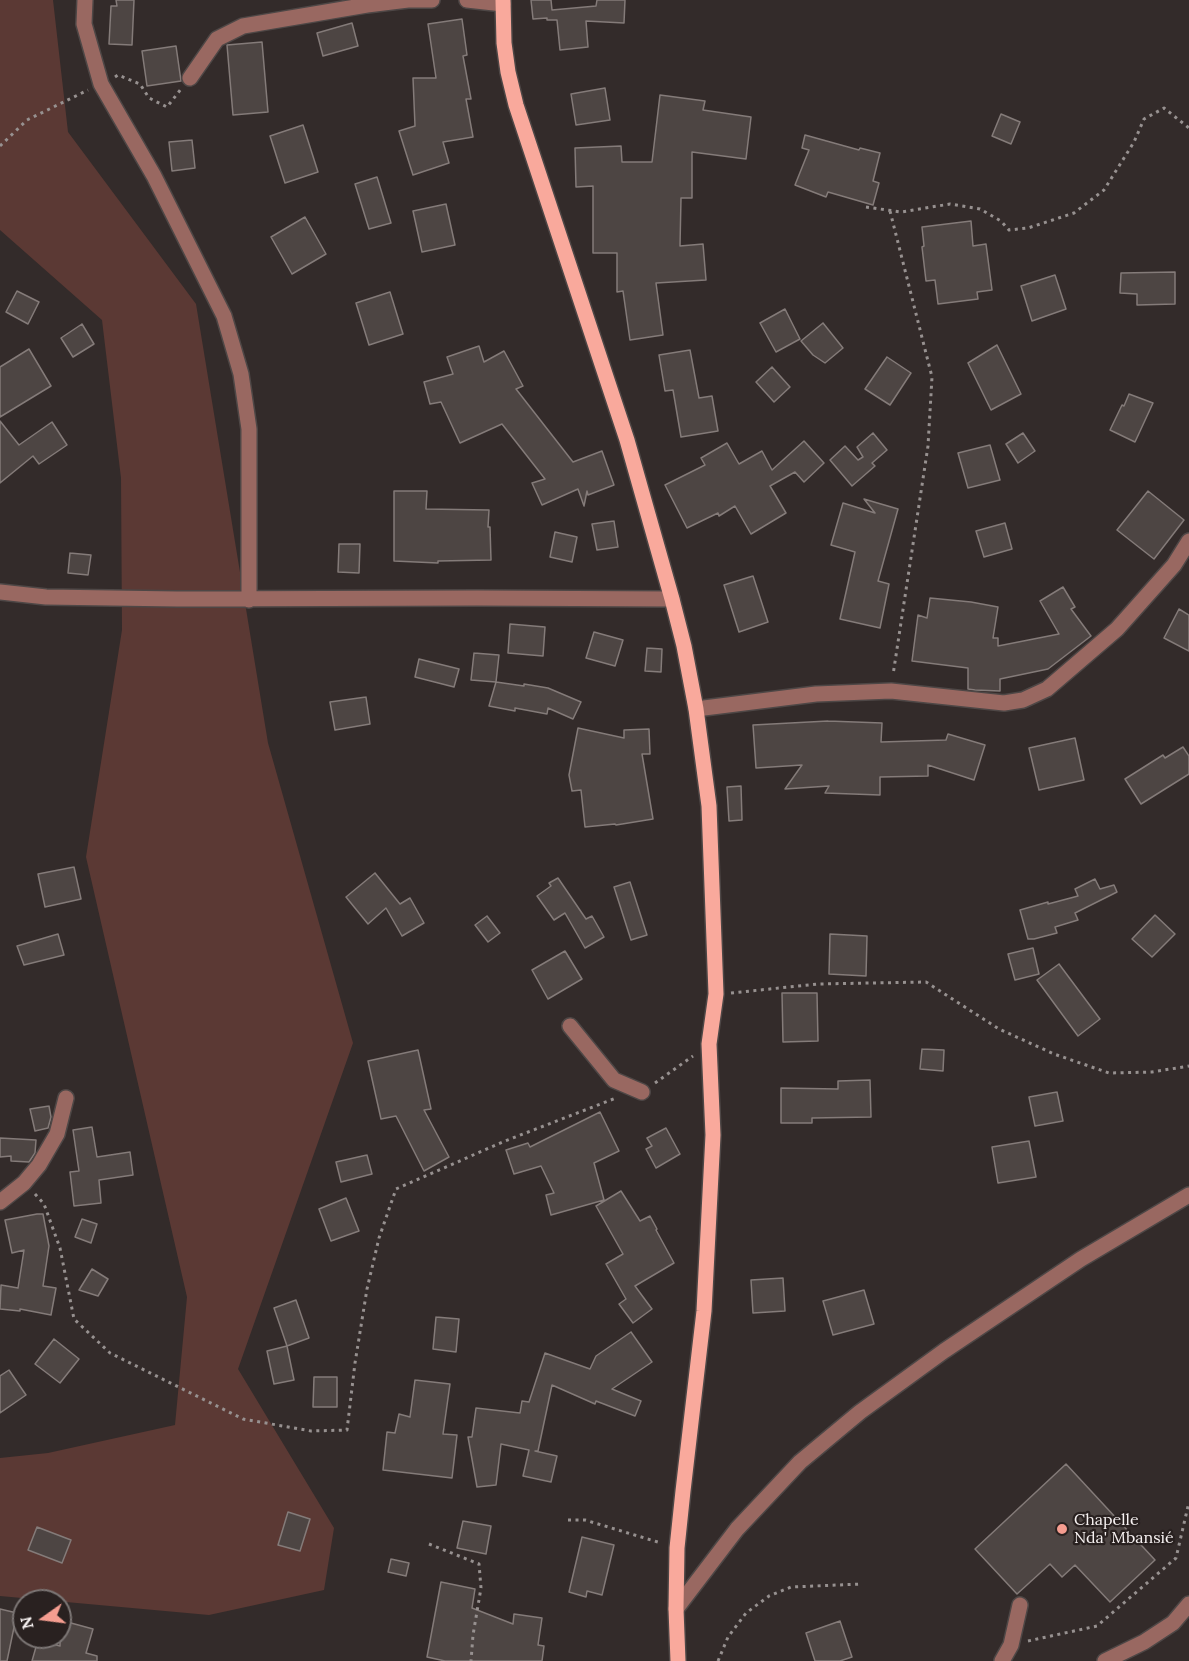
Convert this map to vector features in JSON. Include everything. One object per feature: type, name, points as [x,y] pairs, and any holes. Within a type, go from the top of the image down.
[{"type":"main road","points":[[503,2],[504,43],[516,105],[627,440],[672,599],[696,709],[709,806],[716,994],[709,1044],[713,1135],[704,1311],[677,1548],[678,1661]]},
{"type":"street","points":[[85,0],[84,24],[101,84],[154,176],[224,316],[242,374],[249,429],[249,600]]},
{"type":"street","points":[[190,78],[217,39],[243,26],[367,5],[408,0],[432,0]]},
{"type":"street","points":[[466,0],[503,2]]},
{"type":"street","points":[[696,709],[816,694],[891,691],[1004,704],[1023,700],[1047,689],[1117,629],[1174,565],[1189,541]]},
{"type":"street","points":[[0,592],[46,597],[249,600],[672,599]]},
{"type":"street","points":[[570,1026],[614,1080],[642,1092]]},
{"type":"street","points":[[0,1202],[24,1183],[39,1165],[57,1134],[66,1098]]},
{"type":"street","points":[[676,1609],[737,1529],[800,1462],[860,1412],[944,1351],[1080,1259],[1189,1195]]},
{"type":"street","points":[[1105,1661],[1144,1642],[1173,1623],[1189,1604]]},
{"type":"street","points":[[1002,1661],[1011,1645],[1020,1605]]},
{"type":"path","points":[[866,207],[901,212],[951,204],[980,208],[1009,230],[1028,228],[1074,213],[1104,190],[1134,142],[1144,119],[1164,108],[1189,128]]},
{"type":"path","points":[[890,211],[932,377],[928,446],[891,691]]},
{"type":"path","points":[[716,994],[818,984],[926,982],[999,1029],[1054,1054],[1109,1073],[1152,1072],[1189,1066]]},
{"type":"path","points":[[24,1183],[44,1204],[60,1248],[74,1319],[110,1353],[243,1419],[311,1431],[347,1430],[367,1289],[379,1238],[396,1189],[505,1141],[622,1095],[642,1092],[709,1044]]},
{"type":"path","points":[[1011,1645],[1097,1626],[1176,1558],[1189,1502]]},
{"type":"path","points":[[568,1520],[585,1520],[677,1548]]},
{"type":"path","points":[[429,1544],[479,1564],[481,1588],[471,1661]]},
{"type":"path","points":[[718,1661],[728,1637],[746,1613],[769,1596],[791,1587],[862,1584]]},
{"type":"shaded area","points":[[0,0],[53,0],[68,132],[196,304],[268,743],[353,1043],[238,1369],[334,1528],[324,1590],[209,1615],[72,1603],[72,1589],[12,1589],[12,1597],[0,1596],[0,1458],[48,1453],[175,1425],[187,1297],[86,857],[122,630],[121,478],[102,320],[0,230]]},
{"type":"building","points":[[116,0],[134,0],[132,45],[109,44],[111,6],[117,6]]},
{"type":"building","points":[[531,0],[551,0],[552,10],[596,6],[597,0],[625,0],[624,23],[586,21],[588,47],[560,50],[557,20],[533,19]]},
{"type":"building","points":[[462,19],[467,55],[463,56],[471,99],[466,99],[473,137],[443,142],[449,163],[413,175],[399,131],[415,126],[413,78],[436,78],[428,24]]},
{"type":"building","points":[[352,23],[358,46],[323,56],[317,33]]},
{"type":"building","points":[[262,42],[268,112],[233,115],[227,45]]},
{"type":"building","points":[[176,46],[181,81],[147,86],[142,51]]},
{"type":"building","points":[[605,88],[610,120],[576,125],[571,94]]},
{"type":"building","points":[[660,95],[705,101],[703,110],[751,117],[746,159],[692,152],[692,198],[681,198],[680,246],[703,244],[706,280],[656,283],[663,335],[630,340],[623,291],[617,292],[617,253],[593,253],[593,186],[576,187],[575,148],[621,146],[622,162],[652,162]]},
{"type":"building","points":[[1001,114],[1020,122],[1011,144],[992,136]]},
{"type":"building","points":[[303,125],[318,172],[285,183],[270,136]]},
{"type":"building","points":[[805,135],[859,150],[860,148],[880,153],[873,181],[879,183],[873,205],[828,192],[826,197],[795,185],[809,150],[802,148]]},
{"type":"building","points":[[192,140],[195,168],[172,171],[169,142]]},
{"type":"building","points":[[377,177],[391,223],[369,229],[355,184]]},
{"type":"building","points":[[446,204],[455,245],[422,252],[413,211]]},
{"type":"building","points":[[305,217],[326,254],[292,274],[271,237]]},
{"type":"building","points":[[971,221],[973,246],[986,244],[992,290],[977,292],[978,299],[938,304],[935,280],[926,281],[922,227]]},
{"type":"building","points":[[1175,272],[1175,304],[1137,305],[1137,294],[1120,293],[1121,273]]},
{"type":"building","points":[[1055,275],[1066,309],[1032,321],[1021,286]]},
{"type":"building","points":[[17,291],[39,302],[28,324],[6,312]]},
{"type":"building","points":[[390,292],[403,334],[369,345],[356,303]]},
{"type":"building","points":[[785,309],[800,339],[776,352],[760,323]]},
{"type":"building","points":[[823,323],[843,348],[825,363],[813,355],[801,341]]},
{"type":"building","points":[[82,324],[94,344],[73,357],[61,338]]},
{"type":"building","points":[[997,345],[1021,394],[991,410],[968,363]]},
{"type":"building","points":[[479,346],[484,362],[504,351],[523,386],[516,389],[573,462],[602,451],[614,485],[588,495],[587,491],[584,506],[578,489],[542,505],[532,483],[545,479],[502,424],[460,443],[441,402],[430,404],[424,382],[453,374],[447,357]]},
{"type":"building","points":[[29,349],[51,386],[0,417],[0,367]]},
{"type":"building","points":[[690,350],[699,398],[712,396],[718,431],[681,437],[673,390],[665,391],[659,355]]},
{"type":"building","points":[[887,357],[911,373],[890,405],[865,389]]},
{"type":"building","points":[[772,367],[790,387],[774,402],[756,382]]},
{"type":"building","points":[[1129,394],[1153,403],[1135,442],[1110,430]]},
{"type":"building","points":[[0,421],[19,445],[52,422],[67,445],[39,464],[33,456],[0,483]]},
{"type":"building","points":[[873,433],[887,450],[872,463],[875,466],[852,486],[830,460],[845,446],[858,460],[863,457],[857,447]]},
{"type":"building","points":[[1023,433],[1035,451],[1018,463],[1006,444]]},
{"type":"building","points":[[804,441],[824,463],[804,482],[795,472],[770,486],[786,513],[751,534],[735,506],[719,516],[718,513],[687,528],[665,485],[705,465],[701,458],[727,443],[739,464],[762,451],[772,470]]},
{"type":"building","points":[[990,445],[1000,480],[968,488],[958,453]]},
{"type":"building","points":[[394,491],[427,491],[426,509],[489,510],[491,560],[438,561],[438,563],[394,561]]},
{"type":"building","points":[[1148,491],[1184,520],[1154,559],[1117,530]]},
{"type":"building","points":[[864,499],[898,509],[878,581],[889,584],[880,628],[840,619],[855,552],[831,545],[843,503],[875,513]]},
{"type":"building","points":[[614,521],[618,547],[597,550],[592,524]]},
{"type":"building","points":[[1005,523],[1012,549],[984,557],[976,531]]},
{"type":"building","points":[[555,532],[577,537],[572,562],[550,557]]},
{"type":"building","points":[[339,544],[360,544],[359,573],[338,572]]},
{"type":"building","points":[[70,553],[91,555],[88,575],[68,573]]},
{"type":"building","points":[[753,576],[768,622],[739,632],[724,585]]},
{"type":"building","points":[[1063,587],[1075,607],[1071,609],[1091,636],[1048,669],[1000,679],[1000,691],[975,690],[968,689],[968,668],[912,661],[918,615],[927,618],[930,598],[998,607],[993,638],[998,638],[998,646],[1059,634],[1040,601]]},
{"type":"building","points":[[1179,609],[1189,615],[1189,651],[1164,638]]},
{"type":"building","points":[[510,624],[545,627],[543,656],[508,653]]},
{"type":"building","points":[[594,632],[623,640],[615,666],[586,658]]},
{"type":"building","points":[[647,648],[662,649],[661,672],[645,671]]},
{"type":"building","points":[[474,653],[499,655],[496,682],[471,680]]},
{"type":"building","points":[[419,659],[459,669],[454,687],[415,677]]},
{"type":"building","points":[[496,682],[548,688],[581,702],[573,719],[548,708],[547,714],[489,706]]},
{"type":"building","points":[[366,697],[370,724],[335,730],[330,702]]},
{"type":"building","points":[[828,721],[882,723],[881,742],[946,740],[948,734],[985,745],[974,780],[928,765],[928,776],[880,777],[880,795],[825,793],[829,786],[785,789],[802,765],[756,768],[753,725]]},
{"type":"building","points":[[578,728],[624,738],[624,730],[649,729],[650,754],[642,754],[653,819],[585,827],[581,790],[572,791],[569,775]]},
{"type":"building","points":[[1075,738],[1084,780],[1039,790],[1029,748]]},
{"type":"building","points":[[1183,747],[1189,756],[1189,774],[1141,804],[1125,779],[1163,755],[1165,758]]},
{"type":"building","points":[[741,786],[742,820],[729,821],[727,787]]},
{"type":"building","points":[[74,867],[81,899],[45,907],[38,874]]},
{"type":"building","points":[[375,873],[400,904],[410,898],[424,923],[402,936],[386,908],[368,924],[346,897]]},
{"type":"building","points":[[558,878],[586,919],[592,916],[604,937],[585,948],[565,913],[554,920],[537,896],[551,886],[549,883]]},
{"type":"building","points":[[1095,879],[1100,889],[1114,885],[1117,892],[1075,913],[1078,920],[1055,927],[1057,933],[1028,939],[1020,910],[1078,896],[1075,889]]},
{"type":"building","points":[[630,882],[647,935],[631,940],[614,887]]},
{"type":"building","points":[[1155,915],[1175,934],[1152,957],[1132,939]]},
{"type":"building","points":[[487,916],[500,933],[488,942],[475,925]]},
{"type":"building","points":[[58,934],[64,955],[24,965],[17,946]]},
{"type":"building","points":[[830,934],[867,936],[866,976],[829,974]]},
{"type":"building","points":[[1033,948],[1039,974],[1015,980],[1008,954]]},
{"type":"building","points":[[565,951],[582,979],[548,999],[532,970]]},
{"type":"building","points":[[1059,964],[1100,1019],[1078,1036],[1037,980]]},
{"type":"building","points":[[782,993],[817,993],[818,1041],[783,1042]]},
{"type":"building","points":[[922,1049],[944,1050],[943,1071],[920,1069]]},
{"type":"building","points":[[418,1050],[431,1109],[424,1110],[449,1157],[424,1171],[396,1116],[381,1119],[368,1061]]},
{"type":"building","points":[[870,1080],[871,1117],[812,1118],[812,1123],[781,1123],[781,1088],[838,1089],[838,1081]]},
{"type":"building","points":[[1057,1092],[1063,1121],[1035,1126],[1029,1097]]},
{"type":"building","points":[[49,1106],[51,1117],[48,1128],[35,1131],[30,1109]]},
{"type":"building","points":[[600,1112],[619,1151],[594,1163],[604,1200],[551,1215],[546,1195],[554,1193],[541,1166],[514,1174],[506,1150],[528,1143],[530,1147]]},
{"type":"building","points":[[92,1127],[97,1157],[130,1152],[133,1175],[99,1180],[101,1203],[74,1206],[70,1172],[79,1171],[73,1130]]},
{"type":"building","points":[[666,1128],[680,1154],[656,1168],[646,1149],[652,1146],[647,1138]]},
{"type":"building","points":[[0,1138],[36,1140],[35,1153],[29,1162],[11,1161],[11,1156],[0,1157]]},
{"type":"building","points":[[1029,1141],[1036,1177],[998,1183],[992,1147]]},
{"type":"building","points":[[367,1155],[372,1174],[341,1182],[336,1162]]},
{"type":"building","points":[[621,1191],[640,1221],[650,1216],[674,1263],[635,1286],[652,1309],[633,1323],[619,1304],[626,1299],[606,1264],[623,1254],[596,1206]]},
{"type":"building","points":[[346,1198],[359,1231],[331,1241],[319,1209]]},
{"type":"building","points":[[43,1214],[49,1246],[43,1286],[56,1288],[51,1315],[20,1309],[20,1311],[0,1309],[1,1285],[18,1288],[24,1250],[12,1253],[5,1220]]},
{"type":"building","points":[[82,1219],[97,1224],[91,1243],[75,1237]]},
{"type":"building","points":[[92,1269],[108,1279],[98,1296],[79,1290]]},
{"type":"building","points":[[783,1278],[785,1311],[753,1313],[751,1280]]},
{"type":"building","points":[[864,1290],[874,1324],[833,1335],[823,1301]]},
{"type":"building","points":[[296,1300],[309,1338],[287,1346],[274,1308]]},
{"type":"building","points":[[436,1317],[459,1319],[456,1352],[433,1349]]},
{"type":"building","points":[[631,1332],[652,1362],[612,1389],[641,1401],[635,1416],[596,1401],[595,1404],[552,1385],[538,1451],[535,1451],[557,1456],[551,1482],[523,1476],[529,1450],[501,1444],[496,1485],[477,1487],[468,1437],[472,1437],[476,1408],[520,1413],[522,1401],[529,1402],[545,1353],[590,1369],[596,1356]]},
{"type":"building","points":[[54,1339],[79,1359],[60,1383],[35,1364]]},
{"type":"building","points":[[287,1346],[294,1380],[274,1384],[267,1351]]},
{"type":"building","points":[[9,1370],[26,1395],[0,1413],[0,1376]]},
{"type":"building","points":[[314,1377],[337,1377],[337,1407],[313,1407]]},
{"type":"building","points":[[415,1380],[450,1384],[443,1434],[457,1435],[452,1478],[383,1470],[387,1432],[395,1433],[399,1414],[410,1417]]},
{"type":"building","name":"Chapelle Nda' Mbansié","points":[[1066,1464],[1155,1560],[1110,1602],[1075,1565],[1062,1577],[1050,1564],[1017,1594],[975,1549]]},
{"type":"building","points":[[288,1512],[310,1519],[300,1551],[278,1545]]},
{"type":"building","points":[[463,1521],[491,1526],[486,1554],[457,1548]]},
{"type":"building","points":[[37,1527],[71,1540],[62,1563],[28,1550]]},
{"type":"building","points":[[582,1537],[614,1545],[602,1595],[587,1591],[586,1597],[569,1592]]},
{"type":"building","points":[[391,1559],[409,1563],[406,1576],[388,1572]]},
{"type":"building","points":[[441,1582],[475,1589],[472,1608],[513,1624],[514,1614],[542,1618],[538,1645],[544,1646],[542,1661],[445,1661],[427,1657]]},
{"type":"building","points":[[0,1609],[12,1612],[12,1637],[7,1661],[0,1661]]},
{"type":"building","points":[[840,1621],[852,1657],[840,1661],[815,1661],[806,1633]]},
{"type":"building","points":[[72,1623],[93,1629],[86,1653],[97,1656],[97,1661],[32,1661],[35,1649],[72,1649]]},
{"type":"place","name":"Chapelle Nda' Mbansié","points":[[1062,1529]]}]
